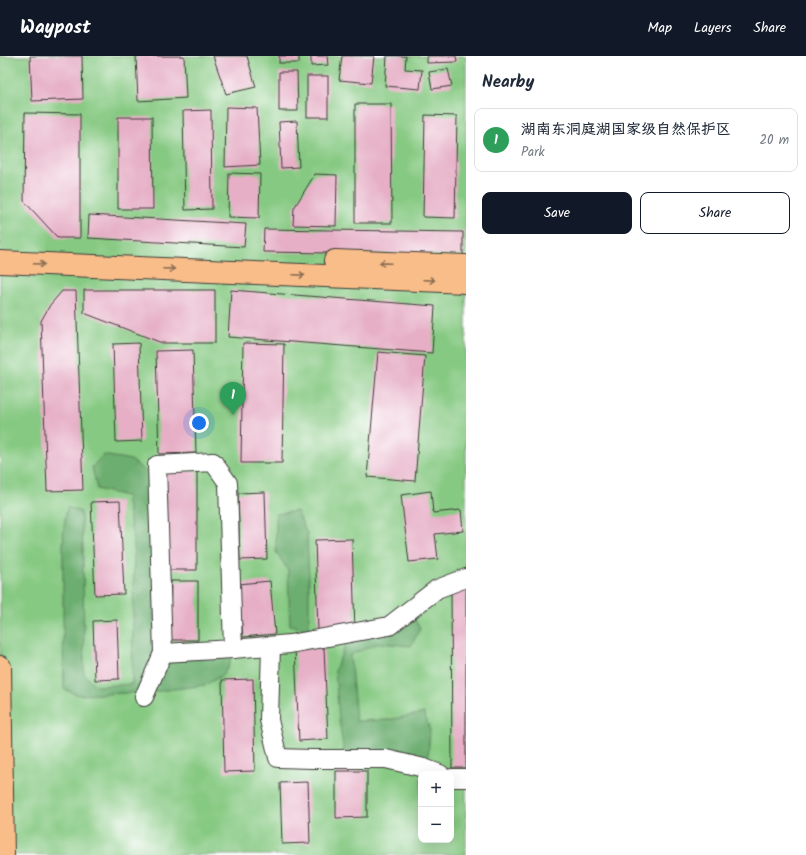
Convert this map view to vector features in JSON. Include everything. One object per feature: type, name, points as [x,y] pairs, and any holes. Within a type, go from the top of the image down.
[{"type":"main road","points":[[0,248],[466,266]]},
{"type":"main road","points":[[0,262],[466,282]]},
{"type":"main road","points":[[0,667],[3,855]]},
{"type":"street","points":[[144,697],[163,653],[157,465],[213,462],[228,483],[233,649]]},
{"type":"street","points":[[163,653],[290,644],[389,626],[437,589],[466,578]]},
{"type":"street","points":[[271,646],[269,720],[278,758],[386,759],[432,771]]},
{"type":"street","points":[[454,778],[466,778]]},
{"type":"green space","points":[[0,56],[466,56],[466,855],[0,855]]},
{"type":"green space","points":[[103,455],[131,460],[148,473],[148,502],[153,553],[154,641],[151,663],[191,655],[231,657],[230,663],[223,675],[205,685],[152,692],[78,695],[64,689],[63,552],[64,525],[67,507],[81,512],[83,547],[84,674],[96,686],[132,684],[134,547],[126,496],[97,489],[92,467]]},
{"type":"green space","points":[[297,511],[307,534],[309,630],[290,625],[288,570],[276,552],[276,514]]},
{"type":"green space","points":[[413,616],[420,629],[411,646],[379,643],[350,655],[356,721],[387,720],[424,713],[430,730],[428,757],[385,752],[344,753],[339,719],[335,670],[346,643]]},
{"type":"building","points":[[30,56],[82,56],[83,99],[32,101]]},
{"type":"building","points":[[136,56],[184,56],[186,98],[138,101]]},
{"type":"building","points":[[213,56],[247,56],[256,87],[226,94]]},
{"type":"building","points":[[279,56],[299,56],[299,63],[279,63]]},
{"type":"building","points":[[311,56],[327,56],[328,65],[311,66]]},
{"type":"building","points":[[342,56],[374,56],[371,83],[339,80]]},
{"type":"building","points":[[387,56],[406,56],[405,69],[422,70],[420,89],[385,86]]},
{"type":"building","points":[[427,56],[456,56],[457,62],[427,63]]},
{"type":"building","points":[[448,69],[452,86],[432,89],[429,72]]},
{"type":"building","points":[[279,72],[297,72],[298,111],[279,111]]},
{"type":"building","points":[[307,76],[328,76],[328,117],[307,117]]},
{"type":"building","points":[[355,104],[391,104],[392,223],[355,223]]},
{"type":"building","points":[[226,107],[257,108],[260,165],[225,167]]},
{"type":"building","points":[[211,110],[212,209],[185,210],[183,111]]},
{"type":"building","points":[[25,113],[80,114],[80,238],[58,238],[24,201]]},
{"type":"building","points":[[425,115],[457,116],[455,218],[423,217]]},
{"type":"building","points":[[118,117],[152,117],[153,209],[118,209]]},
{"type":"building","points":[[297,121],[299,167],[281,168],[279,122]]},
{"type":"building","points":[[229,173],[260,174],[259,218],[228,217]]},
{"type":"building","points":[[315,174],[337,175],[336,226],[293,225],[294,208]]},
{"type":"building","points":[[89,215],[246,224],[244,247],[88,238]]},
{"type":"building","points":[[264,229],[463,232],[463,255],[263,252]]},
{"type":"building","points":[[84,290],[215,290],[215,343],[162,343],[84,313]]},
{"type":"building","points":[[231,290],[435,306],[432,353],[228,337]]},
{"type":"building","points":[[62,291],[76,291],[83,490],[47,491],[41,321],[50,305]]},
{"type":"building","points":[[139,343],[142,441],[116,442],[113,344]]},
{"type":"building","points":[[243,343],[284,344],[282,463],[241,463]]},
{"type":"building","points":[[193,350],[196,453],[159,454],[156,351]]},
{"type":"building","points":[[378,352],[425,356],[415,481],[367,477]]},
{"type":"building","points":[[165,471],[197,471],[197,570],[166,570]]},
{"type":"building","points":[[431,491],[433,513],[461,510],[463,531],[435,534],[438,559],[409,562],[401,495]]},
{"type":"building","points":[[265,492],[267,559],[240,560],[238,493]]},
{"type":"building","points":[[120,501],[124,594],[95,595],[91,502]]},
{"type":"building","points":[[352,539],[355,630],[318,631],[315,540]]},
{"type":"building","points":[[171,581],[198,581],[198,640],[170,640]]},
{"type":"building","points":[[270,581],[275,634],[243,637],[238,584]]},
{"type":"building","points":[[451,588],[466,588],[466,768],[452,768]]},
{"type":"building","points":[[117,620],[119,679],[95,680],[93,621]]},
{"type":"building","points":[[324,648],[328,739],[299,741],[295,649]]},
{"type":"building","points":[[253,679],[255,771],[224,772],[222,680]]},
{"type":"building","points":[[336,771],[367,771],[367,817],[336,818]]},
{"type":"building","points":[[308,782],[310,843],[282,844],[280,783]]},
{"type":"place","name":"湖南东洞庭湖国家级自然保护区","points":[[233,415]]}]
